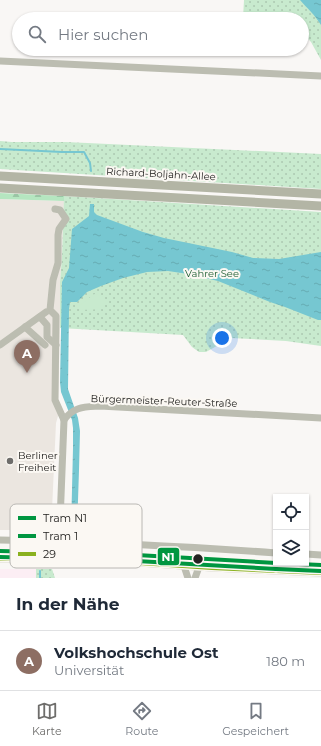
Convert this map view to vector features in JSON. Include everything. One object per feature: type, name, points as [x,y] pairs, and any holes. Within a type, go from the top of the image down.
[{"type":"main road","name":"Richard-Boljahn-Allee","points":[[0,176],[321,194]]},
{"type":"main road","points":[[0,188],[321,206]]},
{"type":"street","points":[[0,61],[321,76]]},
{"type":"street","points":[[55,209],[60,210],[66,219],[59,229],[58,262],[53,280],[50,310],[56,316],[55,400],[66,417],[61,504]]},
{"type":"street","points":[[0,345],[46,312]]},
{"type":"street","points":[[40,317],[47,325],[47,337],[56,345]]},
{"type":"street","points":[[25,327],[45,345]]},
{"type":"street","points":[[0,336],[8,339]]},
{"type":"street","name":"Bürgermeister-Reuter-Straße","points":[[66,417],[76,409],[100,406],[321,418]]},
{"type":"street","points":[[0,540],[10,540]]},
{"type":"street","points":[[142,545],[273,553]]},
{"type":"street","points":[[309,554],[321,555]]},
{"type":"street","points":[[142,563],[321,573]]},
{"type":"street","points":[[184,566],[188,578]]},
{"type":"street","points":[[195,578],[199,567]]},
{"type":"shaded area","points":[[0,199],[64,201],[60,282],[58,401],[62,410],[56,423],[52,504],[10,504],[10,530],[0,530]]},
{"type":"shaded area","points":[[0,569],[36,569],[36,578],[0,578]]},
{"type":"green space","points":[[244,0],[321,0],[321,60],[309,40],[309,12],[243,12]]},
{"type":"green space","points":[[0,141],[66,142],[321,154],[321,189],[0,169]]},
{"type":"green space","points":[[0,193],[64,196],[64,201],[0,199]]},
{"type":"green space","name":"Vahrer See","points":[[64,196],[321,212],[321,346],[286,341],[231,338],[206,352],[199,352],[192,347],[183,335],[60,328],[60,282]]},
{"type":"green space","points":[[94,294],[105,297],[105,309],[79,310],[79,306]]},
{"type":"green space","points":[[36,569],[52,569],[55,578],[36,578]]},
{"type":"water","points":[[300,0],[321,0],[321,25],[314,15]]},
{"type":"water","name":"Vahrer See","points":[[90,204],[94,204],[94,212],[97,215],[143,232],[253,258],[279,259],[321,252],[321,320],[270,302],[218,281],[168,271],[147,272],[123,278],[87,292],[77,302],[70,302],[68,389],[78,418],[80,431],[78,504],[72,504],[73,428],[72,420],[61,392],[60,382],[62,282],[69,268],[72,229],[89,216]]},
{"type":"waterway","points":[[0,149],[84,152],[90,163],[91,171]]},
{"type":"waterway","points":[[40,571],[40,578]]},
{"type":"tram line","name":"N1","points":[[0,551],[10,551]]},
{"type":"tram line","name":"N1","points":[[142,555],[273,563]]},
{"type":"tram line","name":"1","points":[[0,557],[10,557]]},
{"type":"tram line","name":"1","points":[[142,561],[276,569]]},
{"type":"tram line","name":"N1","points":[[309,564],[321,565]]},
{"type":"tram line","name":"1","points":[[276,569],[321,571]]},
{"type":"transit line","name":"29","points":[[0,559],[10,559]]},
{"type":"transit line","name":"29","points":[[142,563],[321,573]]},
{"type":"place","name":"Volkshochschule Ost","points":[[27,373]]},
{"type":"place","name":"Berliner Freiheit","points":[[10,461]]}]
